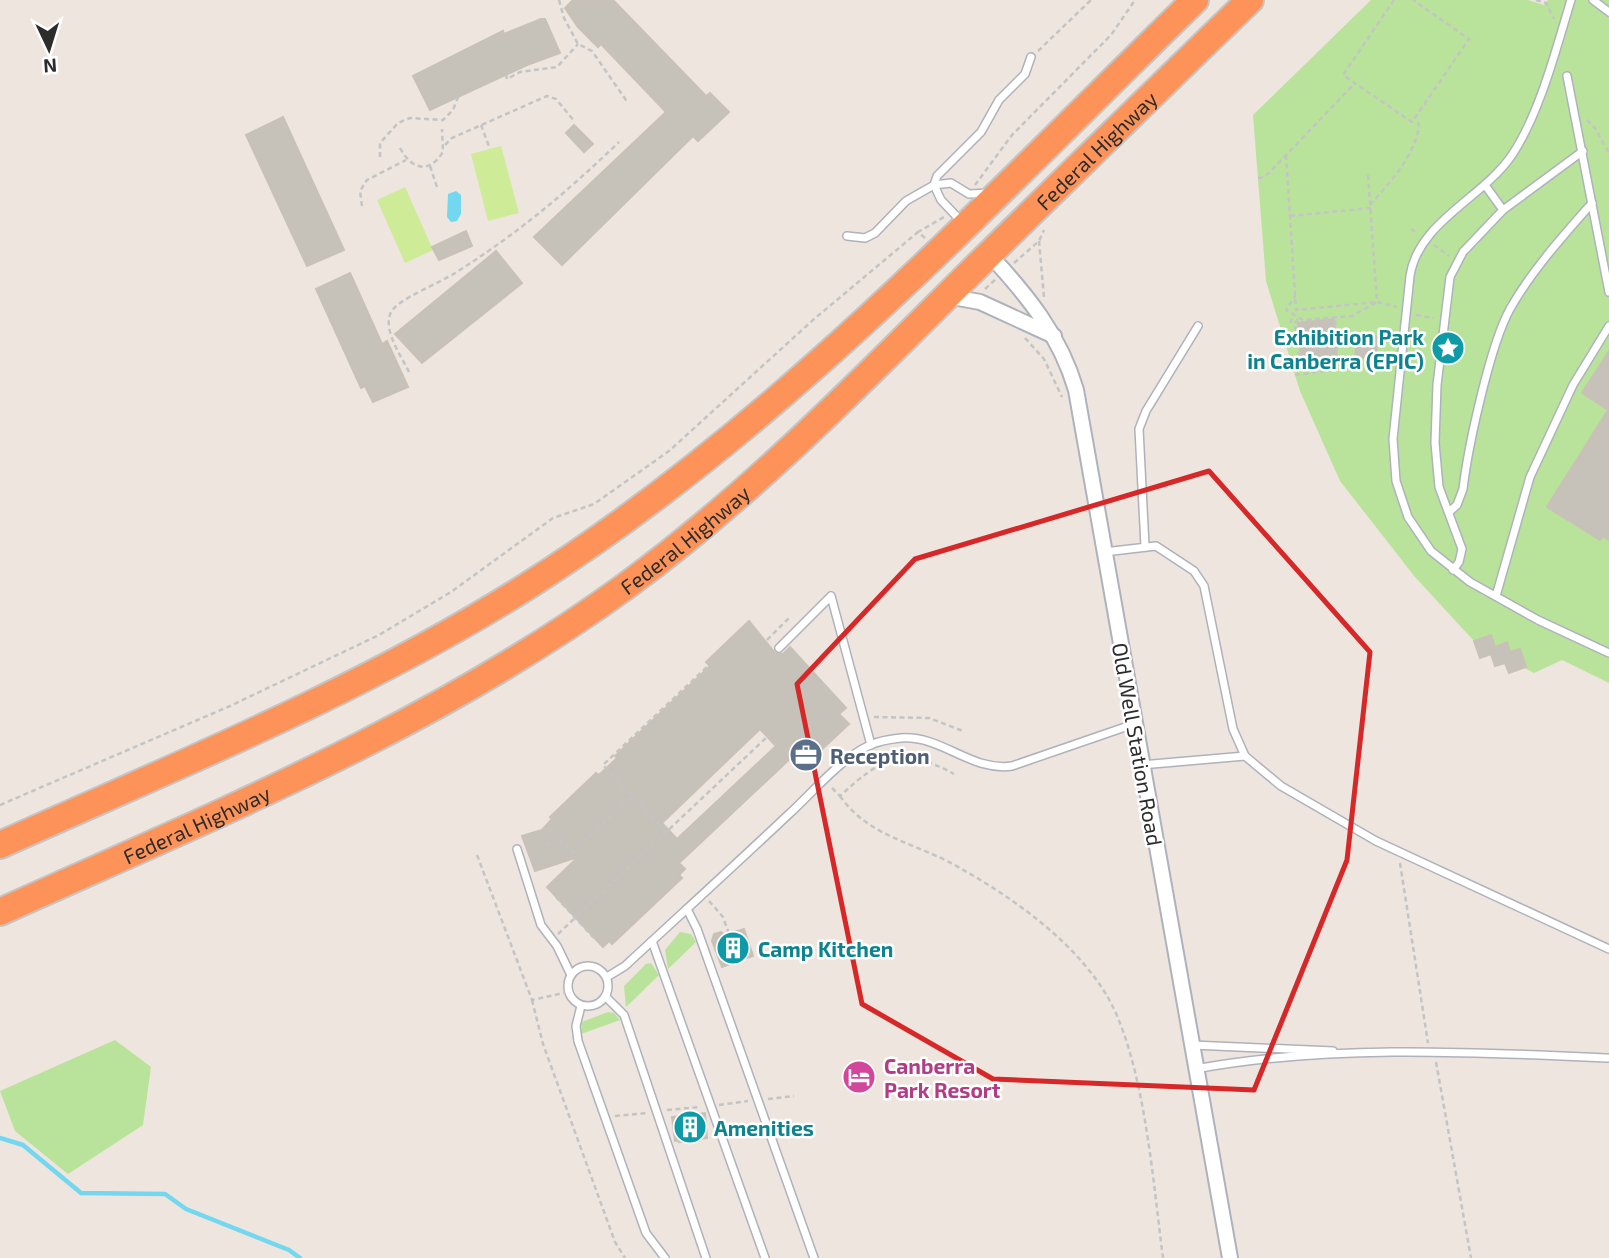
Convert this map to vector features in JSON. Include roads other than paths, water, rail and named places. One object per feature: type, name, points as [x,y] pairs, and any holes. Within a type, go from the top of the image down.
[{"type":"highway","name":"Federal Highway","points":[[0,845],[336,692],[454,630],[527,586],[649,503],[843,342],[939,251],[958,218],[991,181],[1195,0]]},
{"type":"highway","name":"Federal Highway","points":[[0,912],[354,751],[423,716],[531,650],[626,586],[725,507],[819,421],[1250,0]]},
{"type":"highway","points":[[958,218],[989,254]]},
{"type":"street","name":"Old Well Station Road","points":[[989,254],[1030,299],[1046,322],[1076,390],[1230,1258]]},
{"type":"street","points":[[947,296],[979,302],[1054,336]]},
{"type":"lane","points":[[1571,0],[1527,128],[1513,154],[1485,186],[1425,239],[1412,267],[1393,439],[1396,481],[1408,517],[1431,551],[1453,570],[1496,596],[1609,653]]},
{"type":"lane","points":[[1593,0],[1609,12]]},
{"type":"lane","points":[[934,185],[943,169],[981,132],[999,100],[1025,74],[1031,57]]},
{"type":"lane","points":[[1567,76],[1609,292]]},
{"type":"lane","points":[[1453,570],[1459,562],[1462,549],[1439,486],[1435,443],[1437,385],[1447,320],[1450,277],[1457,262],[1503,210],[1583,152]]},
{"type":"lane","points":[[847,236],[865,238],[875,233],[906,201],[934,185],[951,183],[969,194],[991,181]]},
{"type":"lane","points":[[934,185],[941,200],[958,218]]},
{"type":"lane","points":[[1485,186],[1503,210]]},
{"type":"lane","points":[[1449,512],[1457,505],[1463,489],[1489,371],[1509,310],[1553,248],[1592,203]]},
{"type":"lane","points":[[1146,545],[1139,429],[1146,411],[1198,326]]},
{"type":"lane","points":[[1496,596],[1530,477],[1573,385],[1609,326]]},
{"type":"lane","points":[[1104,552],[1146,545],[1156,546],[1180,559],[1194,571],[1204,586],[1233,729],[1245,757],[1294,794],[1404,854],[1609,948]]},
{"type":"lane","points":[[779,648],[831,596],[871,745]]},
{"type":"lane","points":[[607,977],[625,966],[826,781],[871,745],[903,738],[921,738],[934,741],[983,765],[998,768],[1012,766],[1134,724]]},
{"type":"lane","points":[[1141,765],[1245,757]]},
{"type":"lane","points":[[517,849],[541,925],[552,939],[571,975],[569,992],[581,1006],[595,1006],[606,998],[609,984],[607,977],[590,966],[571,975]]},
{"type":"lane","points":[[687,909],[697,929],[814,1258]]},
{"type":"lane","points":[[652,941],[765,1258]]},
{"type":"lane","points":[[606,998],[624,1015],[706,1258]]},
{"type":"lane","points":[[581,1006],[576,1026],[578,1041],[646,1233],[665,1258]]},
{"type":"lane","points":[[1191,1045],[1250,1045],[1359,1053]]},
{"type":"lane","points":[[1195,1069],[1359,1053],[1433,1051],[1609,1058]]},
{"type":"water","points":[[456,191],[461,195],[461,214],[457,221],[451,222],[447,217],[448,194]]},
{"type":"waterway","points":[[0,1138],[23,1145],[81,1193],[165,1194],[186,1209],[289,1250],[300,1258]]},
{"type":"place","name":"Exhibition Park in Canberra (EPIC)","points":[[1448,348]]},
{"type":"place","name":"Reception","points":[[806,755]]},
{"type":"place","name":"Camp Kitchen","points":[[733,948]]},
{"type":"place","name":"Canberra Park Resort","points":[[859,1077]]},
{"type":"place","name":"Amenities","points":[[690,1127]]}]
